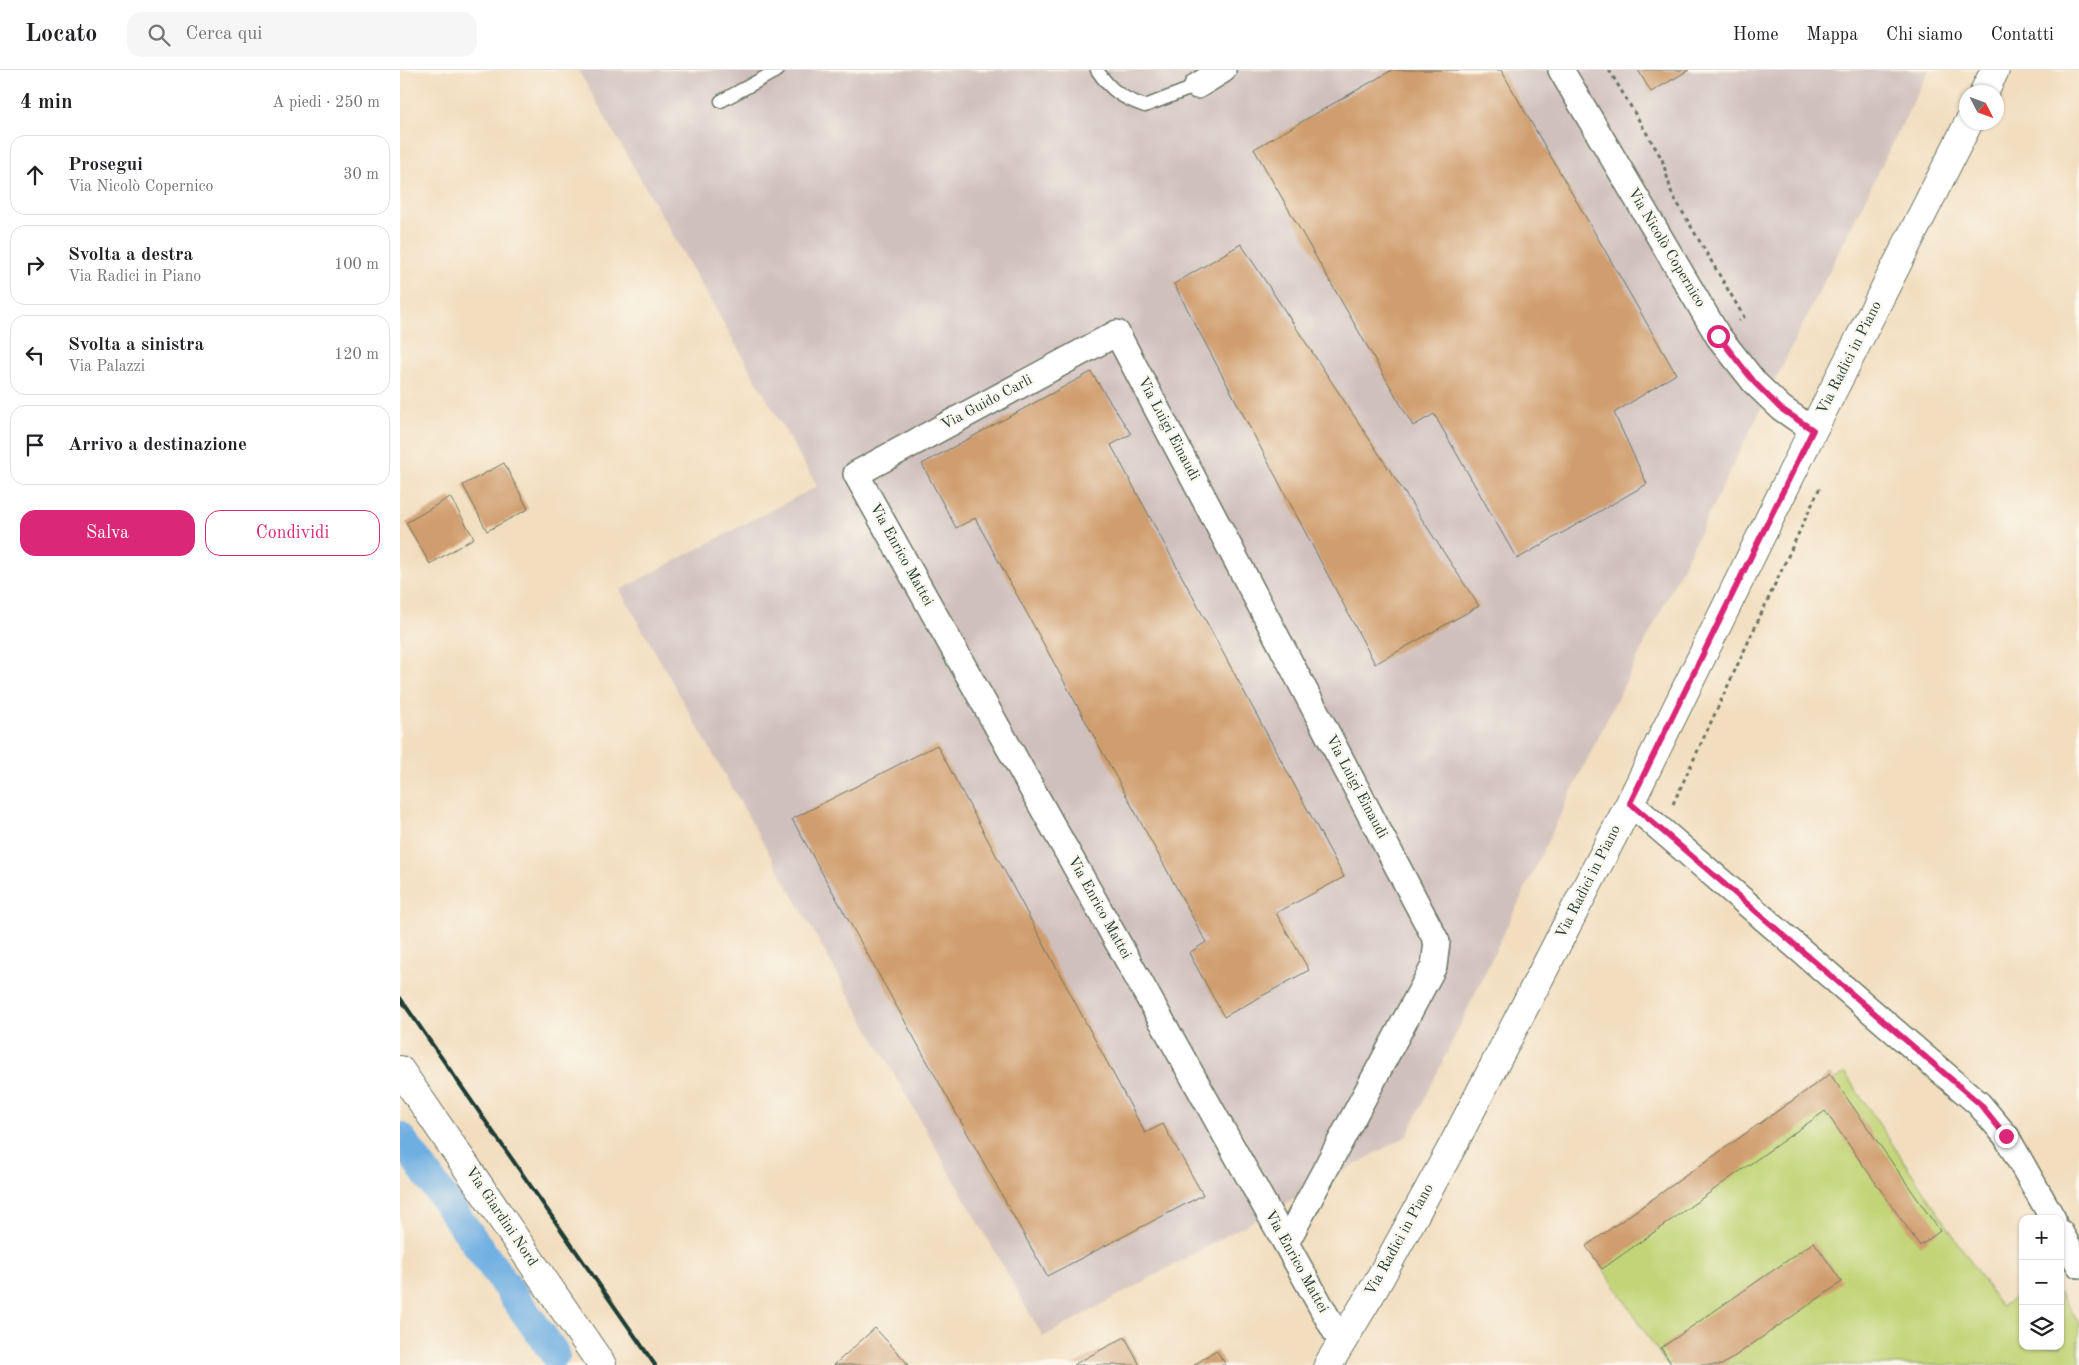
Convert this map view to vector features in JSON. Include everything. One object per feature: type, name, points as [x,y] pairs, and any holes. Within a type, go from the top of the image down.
[{"type":"street","points":[[1197,86],[1223,70]]},
{"type":"street","name":"Via Nicolò Copernico","points":[[1561,70],[1718,336],[1755,383],[1780,408],[1813,430]]},
{"type":"street","points":[[1988,85],[1995,70]]},
{"type":"street","name":"Via Radici in Piano","points":[[1334,1354],[1375,1287],[1452,1148],[1630,803],[1813,430],[1965,130]]},
{"type":"street","name":"Via Guido Carli","points":[[856,474],[1117,333]]},
{"type":"street","name":"Via Luigi Einaudi","points":[[1117,333],[1437,942],[1434,966],[1286,1243]]},
{"type":"street","name":"Via Enrico Mattei","points":[[856,474],[1286,1243],[1334,1354]]},
{"type":"street","points":[[1630,803],[1980,1104],[2006,1136],[2051,1215]]},
{"type":"street","name":"Via Giardini Nord","points":[[400,1070],[602,1365]]},
{"type":"street","points":[[2064,1239],[2079,1265]]},
{"type":"lane","points":[[721,101],[778,70]]},
{"type":"lane","points":[[1098,70],[1106,84],[1124,99],[1145,106],[1197,86]]},
{"type":"path","points":[[1609,70],[1662,159],[1672,194],[1744,317],[1718,336]]},
{"type":"path","points":[[1672,806],[1823,480]]},
{"type":"shaded area","points":[[578,70],[1929,70],[1578,778],[1407,1136],[1043,1337],[620,590],[817,486]]},
{"type":"green space","points":[[1845,1073],[2001,1307],[2019,1296],[2019,1350],[2064,1350],[2064,1299],[2079,1322],[2079,1365],[1667,1365],[1588,1246]]},
{"type":"building","points":[[1392,70],[1501,70],[1676,374],[1614,413],[1647,484],[1517,559],[1434,414],[1413,426],[1254,149]]},
{"type":"building","points":[[1638,70],[1689,70],[1651,92]]},
{"type":"building","points":[[1241,244],[1479,606],[1375,664],[1174,284]]},
{"type":"building","points":[[1091,372],[1131,434],[1111,445],[1344,877],[1276,913],[1309,970],[1224,1017],[1189,953],[1206,942],[975,518],[956,528],[922,464]]},
{"type":"building","points":[[504,463],[528,509],[487,531],[463,485]]},
{"type":"building","points":[[450,497],[474,538],[430,564],[406,523]]},
{"type":"building","points":[[937,745],[1145,1133],[1163,1124],[1203,1195],[1047,1276],[792,819]]},
{"type":"building","points":[[1830,1074],[1940,1231],[1920,1246],[1825,1111],[1602,1269],[1586,1246]]},
{"type":"building","points":[[1814,1242],[1842,1282],[1722,1365],[1672,1365],[1661,1348]]},
{"type":"building","points":[[875,1328],[909,1365],[834,1365]]},
{"type":"building","points":[[1125,1337],[1140,1365],[1073,1365]]},
{"type":"building","points":[[1216,1350],[1226,1365],[1194,1365]]},
{"type":"waterway","points":[[400,1137],[555,1354]]},
{"type":"railway","points":[[400,998],[655,1365]]},
{"type":"route","points":[[1718,336],[1755,383],[1780,408],[1813,430],[1630,803],[1980,1104],[2006,1136]]}]
